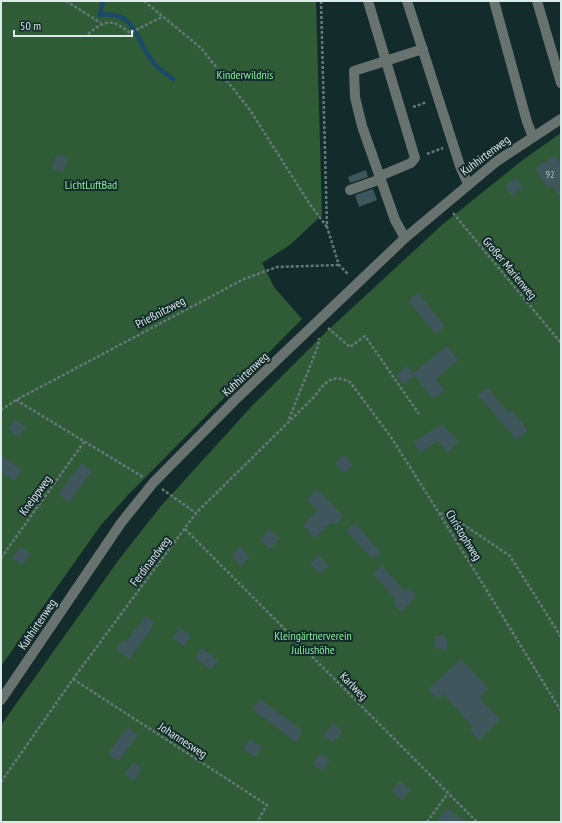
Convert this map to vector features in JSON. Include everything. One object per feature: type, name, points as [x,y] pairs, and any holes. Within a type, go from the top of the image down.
[{"type":"street","points":[[350,190],[381,178],[411,163],[415,158],[368,1]]},
{"type":"street","points":[[407,1],[453,145],[468,184]]},
{"type":"street","points":[[494,1],[527,122],[533,137]]},
{"type":"street","points":[[537,1],[561,83]]},
{"type":"street","points":[[405,238],[395,220],[362,126],[355,97],[354,71],[423,49]]},
{"type":"street","name":"Kuhhirtenweg","points":[[1,700],[121,523],[153,483],[234,401],[320,321],[405,238],[444,203],[533,137],[561,119]]},
{"type":"path","points":[[66,1],[101,23]]},
{"type":"path","points":[[144,1],[201,48],[211,60],[250,110],[309,203],[327,227]]},
{"type":"path","points":[[321,1],[327,227],[339,265],[358,284]]},
{"type":"path","points":[[88,34],[101,23],[113,22],[130,33],[162,17]]},
{"type":"path","points":[[401,112],[438,98]]},
{"type":"path","points":[[415,158],[453,145]]},
{"type":"path","name":"Großer Marienweg","points":[[444,203],[561,344]]},
{"type":"path","name":"Prießnitzweg","points":[[1,410],[16,400],[244,279],[277,267],[339,265]]},
{"type":"path","points":[[320,321],[350,347],[365,336],[419,414]]},
{"type":"path","points":[[288,421],[318,346],[320,321]]},
{"type":"path","name":"Ferdinandweg","points":[[1,782],[73,679],[196,513],[314,396],[326,381],[341,378]]},
{"type":"path","name":"Christophweg","points":[[341,378],[350,382],[391,437],[561,711]]},
{"type":"path","points":[[16,400],[50,419],[84,442],[153,483],[196,513]]},
{"type":"path","name":"Kneippweg","points":[[1,558],[84,442]]},
{"type":"path","points":[[439,513],[467,527],[510,556],[561,638]]},
{"type":"path","name":"Karlweg","points":[[185,529],[477,822]]},
{"type":"path","name":"Johannesweg","points":[[73,679],[266,805],[257,822]]},
{"type":"path","points":[[428,822],[448,793]]},
{"type":"green space","points":[[1,1],[316,1],[322,215],[290,245],[262,263],[274,287],[302,319],[128,495],[101,525],[1,666]]},
{"type":"green space","name":"Kleingärtnerverein Juliushöhe","points":[[561,133],[561,822],[1,822],[1,725],[120,558],[161,506],[251,407],[325,333],[443,224],[524,159]]},
{"type":"building","points":[[57,154],[68,158],[63,172],[51,168]]},
{"type":"building","points":[[555,155],[561,164],[561,197],[552,186],[548,188],[535,168]]},
{"type":"building","points":[[366,170],[368,177],[350,183],[348,177]]},
{"type":"building","points":[[516,178],[523,188],[512,196],[505,186]]},
{"type":"building","points":[[373,189],[377,200],[359,207],[355,195]]},
{"type":"building","points":[[418,293],[445,326],[436,334],[408,301]]},
{"type":"building","points":[[447,346],[458,360],[436,379],[444,390],[433,399],[413,373]]},
{"type":"building","points":[[407,366],[414,376],[404,385],[396,375]]},
{"type":"building","points":[[487,387],[508,412],[511,410],[528,430],[517,440],[478,395]]},
{"type":"building","points":[[15,419],[26,427],[19,437],[8,429]]},
{"type":"building","points":[[442,424],[459,442],[448,452],[438,441],[420,452],[413,442]]},
{"type":"building","points":[[1,455],[22,470],[14,481],[1,472]]},
{"type":"building","points":[[344,455],[353,465],[344,473],[335,463]]},
{"type":"building","points":[[82,463],[92,471],[69,502],[58,494]]},
{"type":"building","points":[[317,489],[343,516],[334,525],[332,522],[315,538],[303,525],[318,511],[307,500]]},
{"type":"building","points":[[355,523],[381,553],[373,559],[346,531]]},
{"type":"building","points":[[270,529],[280,538],[270,549],[260,540]]},
{"type":"building","points":[[20,547],[31,554],[22,565],[12,558]]},
{"type":"building","points":[[240,547],[250,557],[241,566],[231,556]]},
{"type":"building","points":[[318,555],[329,565],[320,574],[310,564]]},
{"type":"building","points":[[381,565],[405,591],[409,588],[417,596],[401,612],[393,602],[396,599],[373,574]]},
{"type":"building","points":[[146,616],[154,622],[150,631],[129,659],[116,650],[123,640],[126,642]]},
{"type":"building","points":[[180,628],[191,636],[184,646],[173,638]]},
{"type":"building","points":[[435,636],[444,636],[448,640],[447,650],[438,649],[434,645]]},
{"type":"building","points":[[202,648],[218,660],[211,670],[195,658]]},
{"type":"building","points":[[461,659],[489,689],[479,698],[500,719],[479,740],[470,730],[473,727],[444,694],[438,699],[428,689]]},
{"type":"building","points":[[260,699],[303,731],[296,742],[252,709]]},
{"type":"building","points":[[333,723],[343,731],[333,743],[323,736]]},
{"type":"building","points":[[127,727],[138,735],[119,761],[108,754]]},
{"type":"building","points":[[250,739],[262,747],[255,757],[243,749]]},
{"type":"building","points":[[320,753],[330,760],[322,771],[312,764]]},
{"type":"building","points":[[133,762],[142,769],[134,781],[125,774]]},
{"type":"building","points":[[400,781],[410,790],[402,800],[391,791]]},
{"type":"building","points":[[447,808],[466,822],[436,822]]},
{"type":"waterway","points":[[103,1],[100,15],[119,16],[126,20],[135,31],[153,62],[173,79]]},
{"type":"park label","name":"Kinderwildnis","points":[[245,74]]},
{"type":"park label","name":"LichtLuftBad","points":[[91,184]]}]
